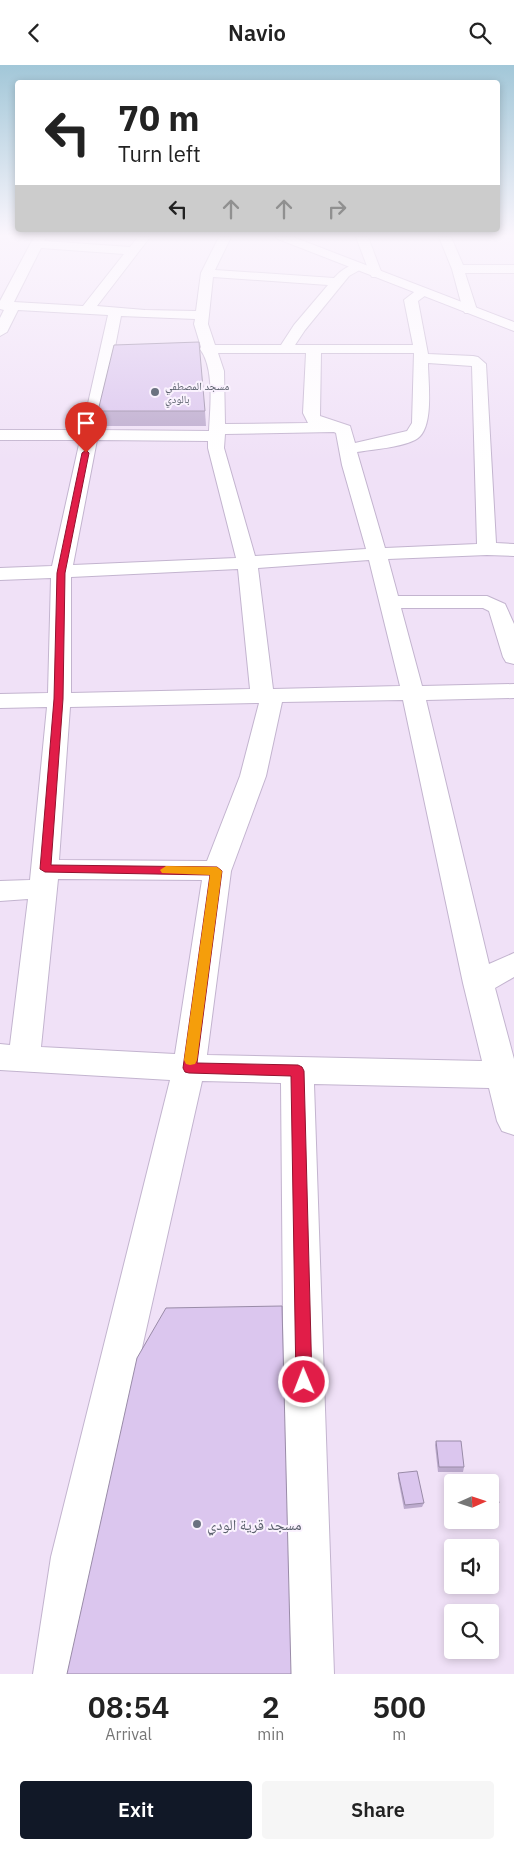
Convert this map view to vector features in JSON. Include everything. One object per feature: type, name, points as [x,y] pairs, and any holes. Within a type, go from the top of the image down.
[{"type":"street","points":[[0,332],[5,312]]},
{"type":"street","points":[[115,312],[61,573],[58,699],[44,879],[12,1058],[189,1068],[508,1075]]},
{"type":"street","points":[[57,1674],[73,1557],[189,1068],[217,871],[253,775],[267,697],[247,562],[216,448],[218,406],[216,371],[201,324],[203,315],[118,312]]},
{"type":"street","points":[[286,348],[312,312]]},
{"type":"street","points":[[349,449],[413,434],[420,423],[421,353],[413,312]]},
{"type":"street","points":[[475,312],[514,327]]},
{"type":"street","points":[[208,349],[314,348],[421,353],[473,360],[479,363],[487,549]]},
{"type":"street","points":[[314,348],[311,413],[314,419],[344,430],[351,465],[377,554],[413,694],[478,983],[508,1075],[514,1121]]},
{"type":"street","points":[[0,435],[216,433],[339,427]]},
{"type":"street","points":[[0,574],[187,567],[377,554],[487,549],[514,550]]},
{"type":"street","points":[[389,602],[487,601],[494,603],[498,608],[514,657]]},
{"type":"street","points":[[0,701],[514,691]]},
{"type":"street","points":[[0,891],[44,879],[217,871]]},
{"type":"street","points":[[478,983],[514,964]]},
{"type":"street","points":[[298,1071],[310,1674]]},
{"type":"shaded area","points":[[0,312],[514,312],[514,1674],[0,1674]]},
{"type":"building","name":"مسجد المصطفي بالودي","points":[[199,342],[205,411],[98,411],[114,345]]},
{"type":"building","name":"مسجد قرية الودي","points":[[282,1306],[291,1674],[67,1674],[137,1358],[166,1308]]},
{"type":"building","points":[[436,1441],[461,1441],[464,1467],[439,1467]]},
{"type":"building","points":[[417,1471],[424,1503],[405,1505],[398,1473]]},
{"type":"slow traffic","points":[[166,870],[217,871],[190,1060]]},
{"type":"place","name":"مسجد المصطفي بالودي","points":[[155,392]]},
{"type":"place","name":"مسجد قرية الودي","points":[[197,1524]]},
{"type":"route","points":[[86,453],[61,573],[58,699],[45,869],[217,871],[189,1068],[298,1071],[304,1382]]}]
